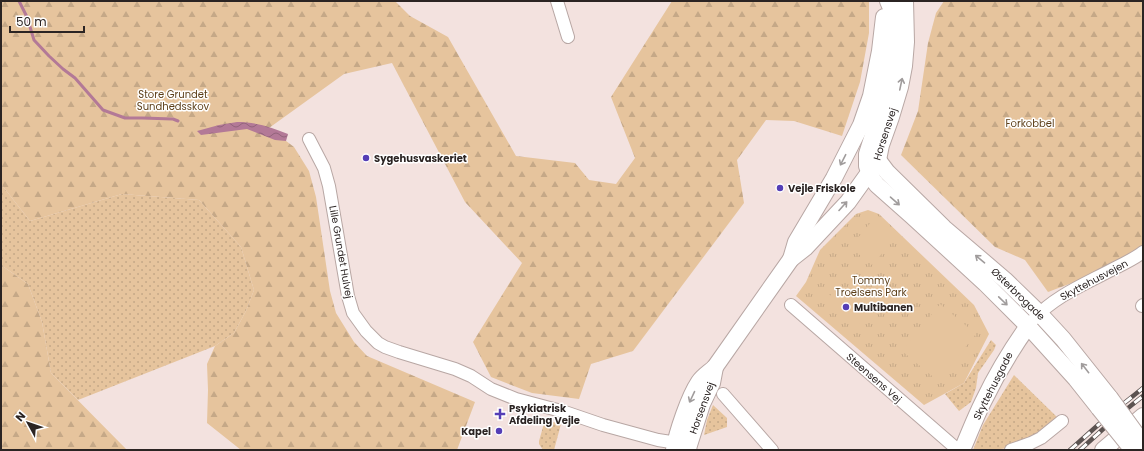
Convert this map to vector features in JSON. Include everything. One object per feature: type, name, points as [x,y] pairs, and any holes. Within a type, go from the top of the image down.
[{"type":"main road","name":"Horsensvej","points":[[791,259],[796,242],[834,178],[861,125],[871,96],[880,51],[887,1]]},
{"type":"main road","points":[[870,173],[867,166],[867,154],[882,107],[893,46],[894,15],[887,1]]},
{"type":"main road","name":"Horsensvej","points":[[682,447],[690,401],[700,381],[715,367],[791,259],[817,236],[848,202],[878,160],[881,145],[900,87],[904,66],[906,42],[905,1]]},
{"type":"main road","name":"Østerbrogade","points":[[878,160],[886,172],[944,228],[1005,280],[1063,339],[1104,403],[1138,446]]},
{"type":"main road","name":"Østerbrogade","points":[[870,173],[877,185],[985,283],[1028,326],[1076,379],[1104,403]]},
{"type":"main road","name":"Skyttehusgade","points":[[962,450],[994,380],[1012,348],[1028,326]]},
{"type":"main road","points":[[1108,446],[1143,416]]},
{"type":"street","points":[[557,1],[568,37]]},
{"type":"street","name":"Lille Grundet Hulvej","points":[[309,139],[324,168],[330,186],[351,307],[366,331],[378,343],[399,352],[455,369],[471,376],[491,389],[516,399],[682,447]]},
{"type":"street","name":"Skyttehusvejen","points":[[1028,326],[1039,313],[1065,294],[1143,252]]},
{"type":"street","name":"Steensens Vej","points":[[791,305],[958,450]]},
{"type":"street","points":[[723,394],[772,450]]},
{"type":"street","points":[[1011,450],[1041,438],[1062,421]]},
{"type":"green space","name":"Store Grundet Sundhedsskov","points":[[1,1],[395,1],[410,16],[448,37],[516,156],[575,163],[589,180],[616,184],[635,158],[611,97],[672,1],[869,1],[869,33],[860,82],[842,136],[794,121],[766,120],[737,160],[744,203],[633,351],[591,364],[579,399],[532,393],[491,377],[473,342],[522,263],[465,202],[392,63],[344,74],[269,128],[294,147],[309,171],[316,197],[330,291],[336,313],[354,342],[367,356],[475,402],[457,450],[241,450],[207,423],[207,364],[215,346],[234,333],[246,311],[254,290],[241,247],[199,200],[122,194],[30,221],[1,184]]},
{"type":"green space","name":"Forkobbel","points":[[944,1],[1143,1],[1143,245],[1121,260],[1085,278],[1048,292],[1025,260],[995,247],[901,155],[918,111],[928,43],[936,13]]},
{"type":"green space","points":[[1,184],[30,221],[122,194],[199,200],[241,247],[254,290],[246,311],[234,333],[215,346],[78,400],[51,373],[42,322],[28,284],[1,265]]},
{"type":"green space","name":"Tommy Troelsens Park","points":[[868,210],[879,214],[974,305],[989,334],[964,383],[924,405],[796,296],[806,282],[820,250],[856,214]]},
{"type":"green space","points":[[877,215],[899,234],[872,265],[850,247]]},
{"type":"green space","points":[[1,265],[28,284],[42,322],[51,373],[127,450],[1,450]]},
{"type":"green space","name":"Multibanen","points":[[838,286],[869,312],[855,329],[824,303]]},
{"type":"green space","points":[[940,304],[976,334],[938,381],[902,351]]},
{"type":"green space","points":[[991,340],[996,345],[978,373],[976,388],[971,402],[959,411],[945,394],[964,383]]},
{"type":"green space","points":[[1014,375],[1059,419],[1036,437],[1008,448],[973,450],[983,425]]},
{"type":"green space","points":[[713,405],[727,418],[727,427],[704,435],[707,420]]},
{"type":"green space","points":[[545,420],[561,424],[554,450],[543,450],[539,444]]},
{"type":"water","points":[[237,122],[257,124],[282,131],[288,134],[286,141],[275,140],[247,129],[201,135],[197,131]]},
{"type":"waterway","points":[[19,1],[27,17],[34,40],[63,69],[75,78],[103,110],[125,118],[173,119],[178,121]]},
{"type":"railway","points":[[1070,450],[1107,417],[1143,388]]},
{"type":"railway","points":[[1080,450],[1143,396]]},
{"type":"place","name":"Sygehusvaskeriet","points":[[366,158]]},
{"type":"place","name":"Vejle Friskole","points":[[780,188]]},
{"type":"place","name":"Multibanen","points":[[846,307]]},
{"type":"place","name":"Psykiatrisk Afdeling Vejle","points":[[500,414]]},
{"type":"place","name":"Kapel","points":[[499,431]]}]
